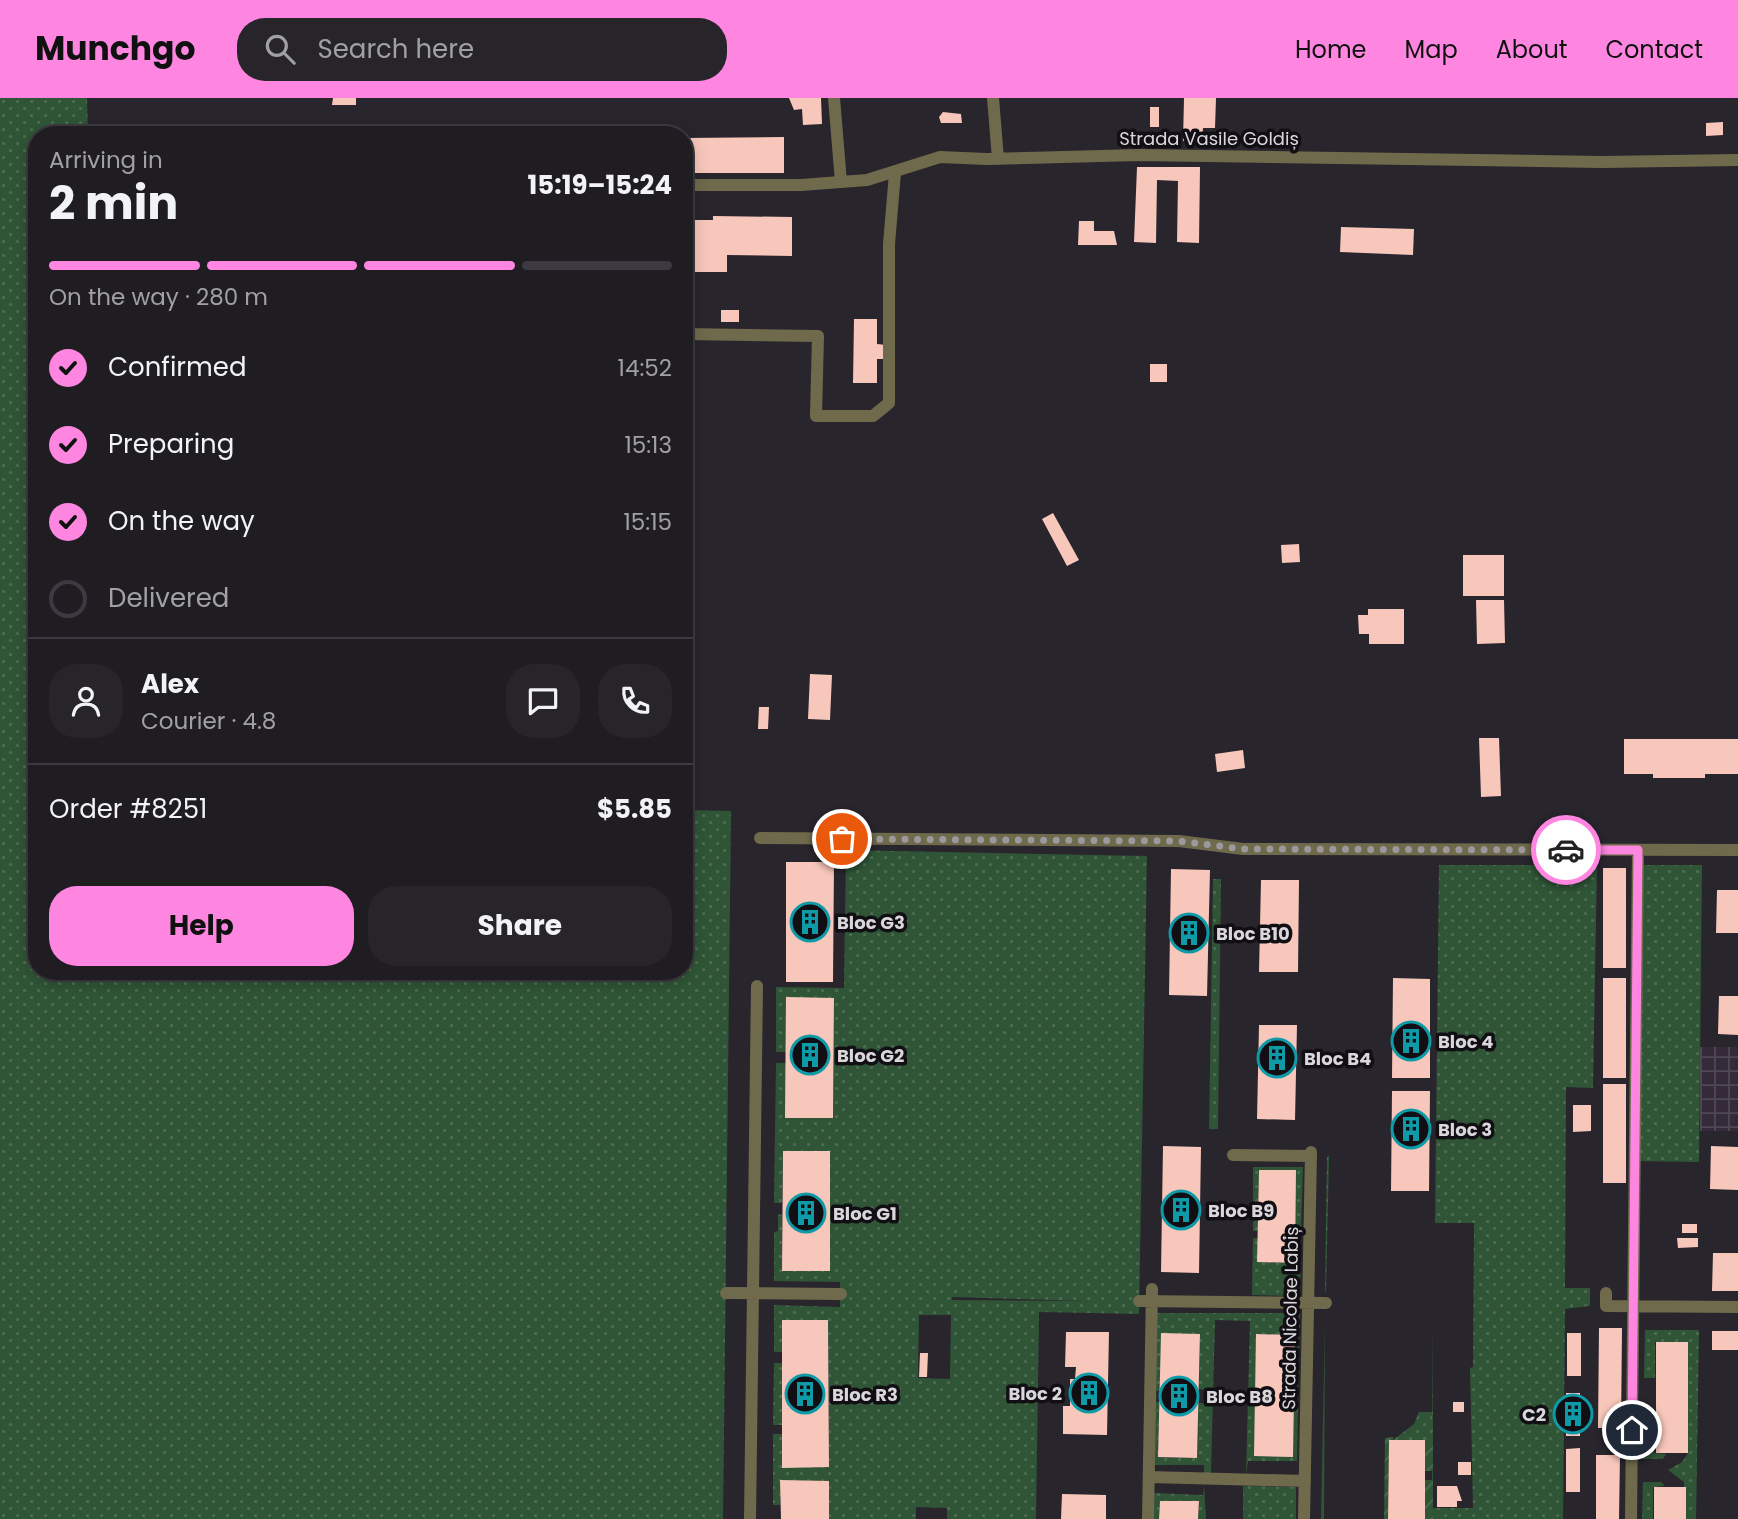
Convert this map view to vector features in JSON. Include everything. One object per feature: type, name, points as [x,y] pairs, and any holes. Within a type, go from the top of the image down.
[{"type":"street","points":[[834,98],[841,182]]},
{"type":"street","points":[[993,98],[998,159]]},
{"type":"street","name":"Strada Vasile Goldiș","points":[[693,185],[867,180],[940,157],[998,159],[1139,155],[1601,162],[1738,160]]},
{"type":"street","points":[[693,334],[818,336],[816,416],[873,416],[888,403],[889,244],[895,173]]},
{"type":"street","points":[[760,838],[1179,841],[1243,849],[1738,850]]},
{"type":"street","points":[[1631,1519],[1638,850]]},
{"type":"street","points":[[750,1519],[757,986]]},
{"type":"street","name":"Strada Nicolae Labiș","points":[[1233,1155],[1311,1154],[1304,1519]]},
{"type":"street","points":[[726,1293],[841,1294]]},
{"type":"street","points":[[1606,1293],[1606,1306],[1738,1307]]},
{"type":"street","points":[[1148,1519],[1148,1297],[1326,1303]]},
{"type":"street","points":[[1149,1477],[1305,1481]]},
{"type":"shaded area","points":[[1700,1047],[1738,1047],[1738,1131],[1700,1131]]},
{"type":"green space","points":[[0,98],[87,98],[88,126],[28,126],[28,980],[693,980],[693,810],[731,811],[723,1519],[0,1519]]},
{"type":"green space","points":[[846,850],[1147,856],[1139,1314],[1039,1312],[1036,1519],[947,1519],[947,1508],[916,1507],[916,1519],[829,1519],[828,1481],[781,1481],[780,1505],[773,1505],[773,1434],[782,1434],[783,1467],[829,1467],[828,1321],[782,1320],[782,1352],[774,1352],[774,1305],[840,1307],[840,1282],[774,1281],[774,1232],[778,1231],[778,1214],[782,1215],[782,1271],[830,1270],[830,1151],[783,1151],[782,1203],[774,1203],[776,1063],[786,1063],[833,1117],[834,998],[786,998],[786,1052],[776,1052],[776,987],[844,988]],"holes":[[[952,1297],[1088,1301],[952,1300]],[[919,1315],[951,1315],[950,1379],[918,1378]]]},
{"type":"green space","points":[[1439,865],[1597,865],[1593,1088],[1566,1087],[1565,1288],[1590,1288],[1590,1306],[1565,1309],[1563,1519],[1433,1519],[1433,1508],[1473,1508],[1470,1368],[1473,1367],[1474,1223],[1435,1223]]},
{"type":"green space","points":[[1638,865],[1702,865],[1699,1162],[1632,1161]]},
{"type":"green space","points":[[1213,879],[1221,879],[1218,1129],[1209,1129]]},
{"type":"green space","points":[[1329,1156],[1326,1291],[1325,1292],[1327,1157]]},
{"type":"green space","points":[[1253,1167],[1303,1167],[1301,1232],[1295,1232],[1295,1170],[1259,1170],[1258,1231],[1253,1231]]},
{"type":"green space","points":[[1295,1237],[1301,1237],[1300,1296],[1252,1295],[1253,1238],[1258,1238],[1258,1262],[1294,1263]]},
{"type":"green space","points":[[1156,1313],[1300,1313],[1298,1392],[1294,1391],[1295,1335],[1257,1334],[1255,1390],[1250,1390],[1249,1399],[1298,1400],[1297,1461],[1248,1461],[1246,1475],[1250,1321],[1215,1320],[1211,1474],[1204,1473],[1204,1465],[1154,1465],[1155,1402],[1159,1402],[1158,1457],[1197,1458],[1198,1403],[1205,1403],[1205,1390],[1199,1389],[1200,1334],[1160,1391],[1155,1391]]},
{"type":"green space","points":[[1325,1321],[1324,1519],[1321,1519]]},
{"type":"green space","points":[[1433,1326],[1433,1519],[1425,1519],[1425,1480],[1432,1480],[1432,1471],[1425,1471],[1425,1440],[1432,1440]]},
{"type":"green space","points":[[1645,1330],[1699,1330],[1696,1519],[1686,1519],[1684,1482],[1668,1470],[1682,1462],[1688,1453],[1688,1342],[1655,1342],[1655,1378],[1644,1378]]},
{"type":"green space","points":[[774,1363],[782,1363],[782,1425],[773,1425]]},
{"type":"green space","points":[[1419,1412],[1433,1412],[1432,1441],[1393,1440],[1414,1424]]},
{"type":"green space","points":[[1644,1418],[1654,1418],[1654,1453],[1666,1454],[1663,1459],[1643,1459]]},
{"type":"green space","points":[[1394,1437],[1389,1441],[1388,1519],[1384,1519],[1385,1438]]},
{"type":"green space","points":[[1643,1482],[1661,1482],[1665,1486],[1653,1487],[1653,1519],[1642,1519]]},
{"type":"green space","points":[[1204,1485],[1206,1519],[1198,1519],[1199,1501],[1160,1501],[1159,1519],[1153,1519],[1153,1493],[1203,1495]]},
{"type":"green space","points":[[1243,1486],[1296,1487],[1296,1519],[1243,1519]]},
{"type":"building","points":[[333,98],[356,98],[356,105],[332,105]]},
{"type":"building","points":[[789,98],[821,98],[822,124],[803,125],[802,109],[794,110]]},
{"type":"building","points":[[1184,98],[1216,98],[1215,128],[1203,128],[1202,141],[1183,141]]},
{"type":"building","points":[[1150,107],[1159,107],[1159,127],[1150,127]]},
{"type":"building","points":[[943,112],[961,114],[962,123],[941,123],[939,117]]},
{"type":"building","points":[[1723,122],[1723,135],[1706,136],[1706,123]]},
{"type":"building","points":[[784,137],[784,173],[693,173],[693,138]]},
{"type":"building","points":[[1137,167],[1200,167],[1199,243],[1177,242],[1178,181],[1157,180],[1156,243],[1134,242]]},
{"type":"building","points":[[713,216],[792,217],[792,256],[727,255],[727,272],[693,272],[693,220],[713,220]]},
{"type":"building","points":[[1079,221],[1094,221],[1094,231],[1114,231],[1117,245],[1078,245]]},
{"type":"building","points":[[1341,227],[1414,229],[1413,255],[1340,252]]},
{"type":"building","points":[[721,310],[739,310],[739,322],[721,322]]},
{"type":"building","points":[[854,319],[877,319],[877,344],[886,345],[886,359],[877,359],[877,383],[853,383]]},
{"type":"building","points":[[1150,364],[1167,364],[1167,382],[1150,382]]},
{"type":"building","points":[[1053,513],[1079,560],[1067,566],[1042,519]]},
{"type":"building","points":[[1299,544],[1300,562],[1282,563],[1281,545]]},
{"type":"building","points":[[1463,555],[1504,555],[1504,596],[1463,596]]},
{"type":"building","points":[[1476,600],[1504,600],[1505,643],[1477,644]]},
{"type":"building","points":[[1368,609],[1404,609],[1404,644],[1369,644],[1369,634],[1359,634],[1358,615],[1368,615]]},
{"type":"building","points":[[810,674],[832,675],[830,720],[808,719]]},
{"type":"building","points":[[759,707],[769,707],[768,729],[758,729]]},
{"type":"building","points":[[1479,738],[1499,738],[1501,796],[1481,797]]},
{"type":"building","points":[[1624,739],[1738,739],[1738,774],[1705,774],[1705,778],[1653,778],[1653,774],[1624,774]]},
{"type":"building","points":[[1243,750],[1245,768],[1217,772],[1215,754]]},
{"type":"building","name":"Bloc G3","points":[[786,862],[834,862],[833,982],[786,982]]},
{"type":"building","points":[[1603,868],[1626,868],[1626,968],[1603,968]]},
{"type":"building","name":"Bloc B10","points":[[1171,869],[1210,870],[1207,996],[1169,995]]},
{"type":"building","points":[[1261,880],[1299,880],[1298,972],[1259,972]]},
{"type":"building","points":[[1717,890],[1738,890],[1738,933],[1716,933]]},
{"type":"building","name":"Bloc 4","points":[[1393,978],[1430,979],[1430,1078],[1392,1078]]},
{"type":"building","points":[[1603,978],[1626,978],[1626,1078],[1603,1078]]},
{"type":"building","points":[[1719,996],[1738,996],[1738,1035],[1718,1034]]},
{"type":"building","name":"Bloc G2","points":[[786,997],[834,998],[833,1118],[785,1118]]},
{"type":"building","name":"Bloc B4","points":[[1259,1025],[1297,1025],[1295,1120],[1257,1119]]},
{"type":"building","points":[[1603,1084],[1626,1084],[1626,1183],[1603,1183]]},
{"type":"building","name":"Bloc 3","points":[[1392,1091],[1430,1091],[1429,1191],[1391,1191]]},
{"type":"building","points":[[1573,1105],[1591,1105],[1591,1131],[1573,1132]]},
{"type":"building","name":"Bloc B9","points":[[1163,1146],[1201,1147],[1199,1273],[1161,1272]]},
{"type":"building","points":[[1711,1146],[1738,1147],[1738,1190],[1710,1189]]},
{"type":"building","name":"Bloc G1","points":[[783,1151],[830,1151],[830,1271],[782,1271]]},
{"type":"building","points":[[1259,1170],[1296,1170],[1295,1263],[1257,1262]]},
{"type":"building","points":[[1682,1224],[1697,1224],[1697,1233],[1682,1233]]},
{"type":"building","points":[[1677,1238],[1698,1238],[1698,1247],[1678,1248]]},
{"type":"building","points":[[1713,1253],[1738,1253],[1738,1291],[1712,1291]]},
{"type":"building","name":"Bloc R3","points":[[782,1320],[828,1320],[829,1467],[782,1468]]},
{"type":"building","points":[[1599,1328],[1622,1328],[1621,1428],[1598,1428]]},
{"type":"building","points":[[1712,1331],[1738,1331],[1738,1350],[1712,1350]]},
{"type":"building","name":"Bloc 2","points":[[1066,1332],[1109,1332],[1107,1435],[1063,1434],[1063,1406],[1070,1406],[1070,1379],[1075,1379],[1076,1367],[1065,1367]]},
{"type":"building","name":"Bloc B8","points":[[1161,1333],[1200,1334],[1197,1458],[1158,1457]]},
{"type":"building","points":[[1567,1333],[1581,1333],[1581,1376],[1567,1376]]},
{"type":"building","points":[[1256,1334],[1295,1335],[1293,1457],[1254,1456]]},
{"type":"building","points":[[1656,1342],[1688,1342],[1688,1453],[1656,1453]]},
{"type":"building","points":[[920,1353],[928,1353],[927,1377],[919,1377]]},
{"type":"building","name":"C2","points":[[1566,1393],[1580,1393],[1580,1436],[1566,1436]]},
{"type":"building","points":[[1453,1402],[1464,1402],[1464,1412],[1453,1412]]},
{"type":"building","points":[[1389,1440],[1425,1440],[1425,1519],[1388,1519]]},
{"type":"building","points":[[1580,1448],[1580,1492],[1566,1492],[1566,1449]]},
{"type":"building","points":[[1596,1455],[1620,1455],[1619,1519],[1596,1519]]},
{"type":"building","points":[[1458,1462],[1471,1462],[1471,1475],[1458,1475]]},
{"type":"building","points":[[780,1480],[829,1481],[829,1519],[781,1519]]},
{"type":"building","points":[[1437,1486],[1457,1486],[1462,1501],[1457,1501],[1457,1507],[1437,1507]]},
{"type":"building","points":[[1654,1487],[1686,1487],[1686,1519],[1654,1519]]},
{"type":"building","points":[[1062,1494],[1106,1495],[1106,1519],[1061,1519]]},
{"type":"building","points":[[1160,1501],[1199,1501],[1198,1519],[1159,1519]]},
{"type":"way so far","points":[[842,839],[1179,841],[1243,849],[1566,850]]},
{"type":"place","name":"Bloc G3","points":[[810,922]]},
{"type":"place","name":"Bloc B10","points":[[1189,933]]},
{"type":"place","name":"Bloc 4","points":[[1411,1041]]},
{"type":"place","name":"Bloc G2","points":[[810,1055]]},
{"type":"place","name":"Bloc B4","points":[[1277,1058]]},
{"type":"place","name":"Bloc 3","points":[[1411,1129]]},
{"type":"place","name":"Bloc B9","points":[[1181,1210]]},
{"type":"place","name":"Bloc G1","points":[[806,1213]]},
{"type":"place","name":"Bloc 2","points":[[1089,1393]]},
{"type":"place","name":"Bloc R3","points":[[805,1394]]},
{"type":"place","name":"Bloc B8","points":[[1179,1396]]},
{"type":"place","name":"C2","points":[[1573,1414]]},
{"type":"route","points":[[1566,850],[1638,850],[1632,1430]]}]
